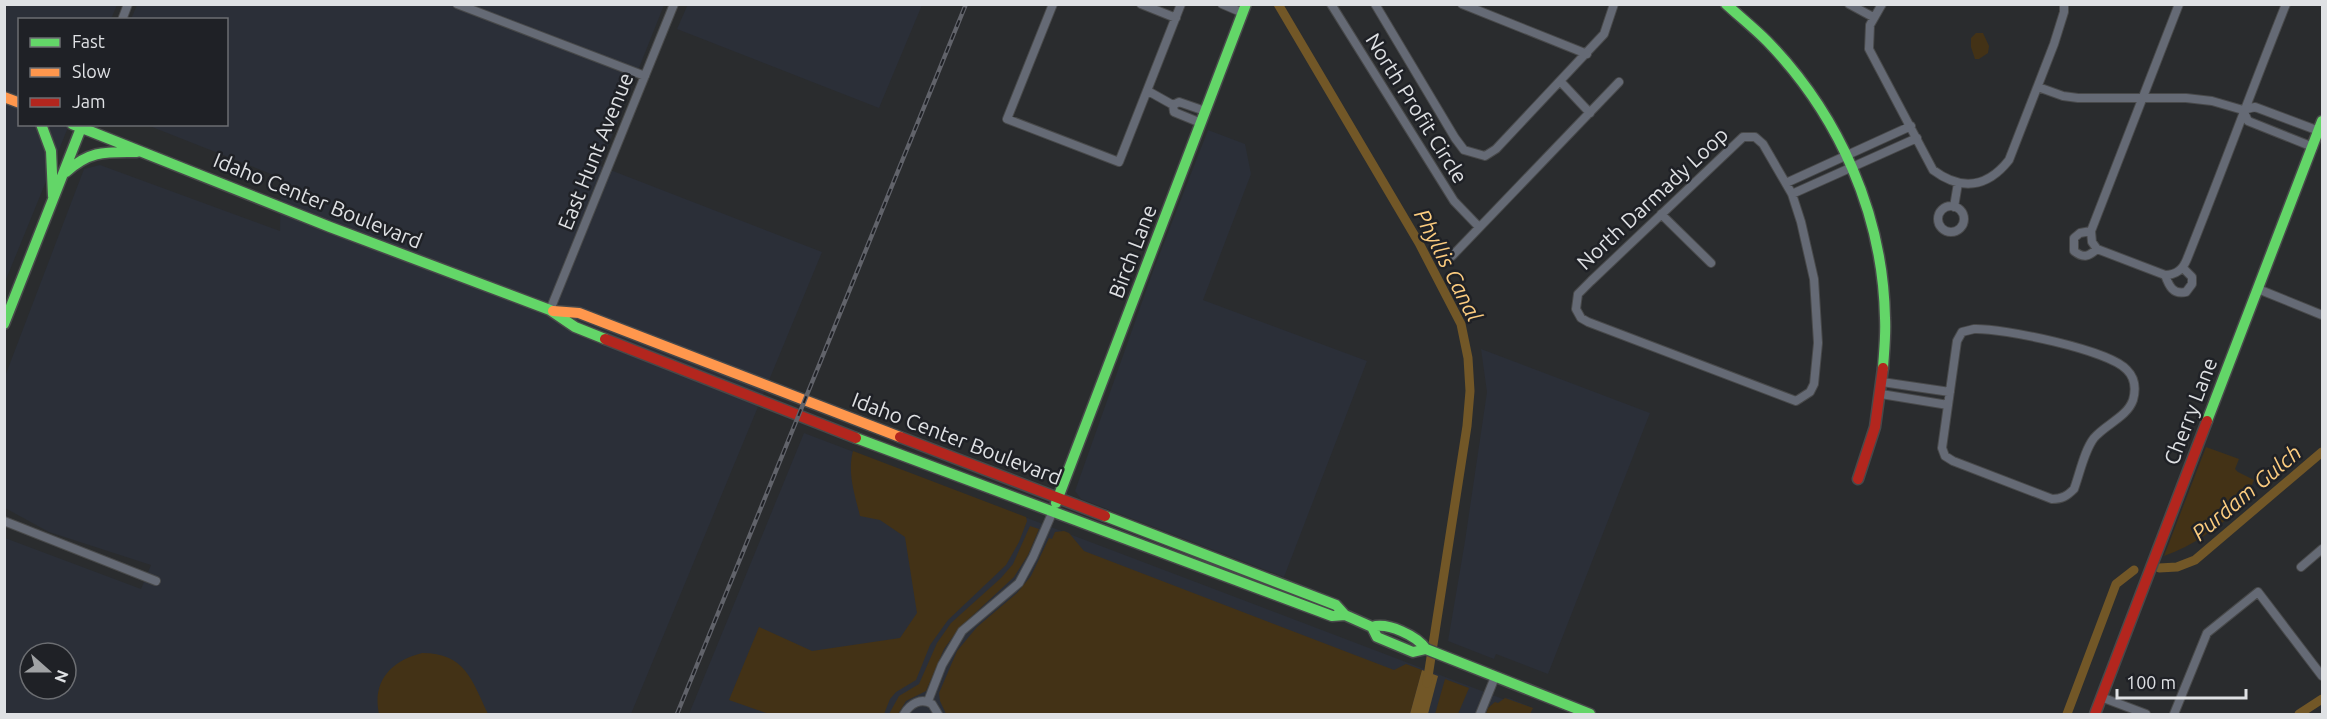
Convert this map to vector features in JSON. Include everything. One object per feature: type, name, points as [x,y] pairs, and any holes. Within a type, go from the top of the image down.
[{"type":"main road","points":[[1726,4],[1758,31],[1793,69],[1826,114],[1854,166],[1878,242],[1885,291],[1887,342],[1879,411],[1867,459],[1858,479]]},
{"type":"main road","name":"Birch Lane","points":[[1053,511],[1244,9]]},
{"type":"main road","points":[[42,126],[51,140],[53,197]]},
{"type":"main road","points":[[4,324],[62,176],[79,126]]},
{"type":"main road","name":"Idaho Center Boulevard","points":[[79,126],[330,227],[550,310],[579,314],[1336,605],[1345,615],[1372,627],[1381,624],[1419,639],[1426,648],[1440,655],[1590,714]]},
{"type":"main road","name":"Cherry Lane","points":[[2095,714],[2321,126]]},
{"type":"main road","points":[[62,176],[87,154],[143,152]]},
{"type":"main road","name":"Idaho Center Boulevard","points":[[550,310],[575,327],[759,401],[1332,616],[1345,615]]},
{"type":"street","points":[[457,4],[645,76]]},
{"type":"street","name":"East Hunt Avenue","points":[[550,310],[674,4]]},
{"type":"street","points":[[1053,4],[1007,119],[1119,162],[1181,4]]},
{"type":"street","points":[[1141,4],[1176,18]]},
{"type":"street","points":[[1222,4],[1244,9]]},
{"type":"street","name":"North Profit Circle","points":[[1331,4],[1454,201],[1479,228]]},
{"type":"street","points":[[1375,4],[1455,138],[1464,150],[1485,156],[1496,149],[1604,34],[1614,4]]},
{"type":"street","points":[[1462,4],[1587,54]]},
{"type":"street","points":[[1849,4],[1873,17]]},
{"type":"street","points":[[1882,4],[1873,17],[1868,37],[1869,49],[1933,170],[1942,177],[1958,183],[1974,184],[1985,182],[2000,171],[2009,160],[2054,44],[2064,12],[2064,4]]},
{"type":"street","points":[[2179,4],[2091,231],[2092,243],[2097,249],[2165,275],[2176,273],[2183,268],[2286,4]]},
{"type":"street","points":[[1560,81],[1590,112]]},
{"type":"street","points":[[1452,256],[1619,82]]},
{"type":"street","points":[[2038,87],[2063,96],[2078,98],[2186,98],[2212,101],[2243,110],[2255,107],[2321,126]]},
{"type":"street","points":[[1148,91],[1173,105]]},
{"type":"street","points":[[1173,105],[1179,102],[1206,111]]},
{"type":"street","points":[[1173,105],[1174,112],[1201,123]]},
{"type":"street","points":[[2243,110],[2248,121],[2313,147]]},
{"type":"street","points":[[1786,183],[1911,126]]},
{"type":"street","name":"North Darmady Loop","points":[[1743,137],[1755,137],[1763,144],[1792,194],[1814,279],[1818,332],[1814,384],[1810,392],[1796,401],[1581,318],[1576,309],[1578,294],[1743,137]]},
{"type":"street","points":[[1792,194],[1917,138]]},
{"type":"street","points":[[1954,207],[1958,183]]},
{"type":"street","points":[[1661,214],[1711,263]]},
{"type":"street","points":[[2091,231],[2080,233],[2074,238],[2074,251],[2090,256],[2097,249]]},
{"type":"street","points":[[2165,275],[2170,288],[2178,293],[2186,292],[2192,281],[2183,268]]},
{"type":"street","points":[[2258,289],[2322,315]]},
{"type":"street","points":[[1974,329],[1988,329],[2035,337],[2084,350],[2115,361],[2126,368],[2134,384],[2134,394],[2128,410],[2094,438],[2074,489],[2060,499],[2052,499],[1945,456],[1942,448],[1950,392],[1957,342],[1962,332],[1974,329]]},
{"type":"street","points":[[1882,382],[1950,392]]},
{"type":"street","points":[[1881,394],[1948,405]]},
{"type":"street","points":[[928,701],[942,665],[962,631],[1019,583],[1053,511]]},
{"type":"street","points":[[4,522],[156,581]]},
{"type":"street","points":[[2301,567],[2322,549]]},
{"type":"street","points":[[2174,714],[2206,633],[2258,592],[2322,676]]},
{"type":"street","points":[[1480,714],[1495,677]]},
{"type":"street","points":[[2101,697],[2146,714]]},
{"type":"street","points":[[904,714],[912,704],[928,701]]},
{"type":"street","points":[[928,701],[938,714]]},
{"type":"shaded area","points":[[688,4],[922,5],[879,108],[677,29]]},
{"type":"shaded area","points":[[5,5],[117,5],[111,18],[18,18],[18,126],[69,126],[5,282]]},
{"type":"shaded area","points":[[137,5],[664,5],[600,166],[822,252],[631,714],[5,714],[5,538],[141,589],[151,565],[49,532],[5,508],[4,379],[84,169],[100,165],[280,231],[281,178],[150,126],[228,126],[228,18],[131,18]]},
{"type":"shaded area","points":[[1976,33],[1983,33],[1989,46],[1988,53],[1979,59],[1975,59],[1971,47],[1971,38]]},
{"type":"shaded area","points":[[1208,130],[1245,144],[1251,174],[1203,300],[1367,361],[1284,577],[1081,499],[1075,491],[1153,271]]},
{"type":"shaded area","points":[[1481,349],[1650,413],[1548,674],[1496,654],[1494,659],[1448,641],[1487,392]]},
{"type":"shaded area","points":[[804,433],[1503,699],[1509,698],[1533,708],[1530,714],[689,714]]},
{"type":"shaded area","points":[[2206,447],[2239,459],[2235,469],[2254,480],[2251,487],[2254,497],[2200,538],[2164,556]]},
{"type":"shaded area","points":[[853,451],[1026,517],[1027,521],[1019,542],[1006,565],[948,620],[930,645],[916,680],[896,692],[890,699],[884,714],[769,714],[729,700],[759,627],[812,651],[900,638],[917,613],[905,537],[880,520],[860,516],[851,476]]},
{"type":"shaded area","points":[[1030,526],[1039,529],[1028,555],[1014,577],[959,628],[944,649],[926,691],[906,701],[898,714],[889,714],[899,696],[919,684],[937,643],[951,623],[1001,578],[1013,564]]},
{"type":"shaded area","points":[[1055,532],[1069,533],[1084,551],[1394,670],[1406,664],[1422,670],[1410,714],[946,714],[939,693],[957,651],[977,627],[1017,593],[1031,576],[1049,538],[1052,539]]},
{"type":"shaded area","points":[[422,653],[437,654],[458,663],[477,690],[488,714],[379,714],[378,692],[386,674],[401,661]]},
{"type":"shaded area","points":[[1422,670],[1438,676],[1428,714],[1410,714]]},
{"type":"shaded area","points":[[1445,679],[1469,688],[1458,714],[1435,714]]},
{"type":"shaded area","points":[[1505,698],[1533,708],[1530,714],[1486,714],[1488,708],[1495,702],[1498,703]]},
{"type":"waterway","name":"Phyllis Canal","points":[[1278,4],[1419,243],[1461,324],[1468,358],[1470,391],[1467,426],[1427,683]]},
{"type":"waterway","name":"Purdam Gulch","points":[[2159,568],[2177,567],[2195,560],[2322,452]]},
{"type":"waterway","name":"Purdam Gulch","points":[[2067,714],[2116,584],[2134,570]]},
{"type":"waterway","points":[[2299,714],[2322,699]]},
{"type":"railway","points":[[677,714],[966,4]]},
{"type":"traffic: fast","points":[[1056,503],[1246,4]]},
{"type":"traffic: fast","points":[[1726,4],[1767,41],[1793,70],[1816,101],[1852,168],[1866,204],[1876,241],[1882,279],[1885,324],[1883,368]]},
{"type":"traffic: fast","points":[[2207,421],[2322,121]]},
{"type":"traffic: fast","points":[[42,126],[51,151],[53,196]]},
{"type":"traffic: fast","points":[[77,126],[330,227],[550,310],[575,327],[605,339]]},
{"type":"traffic: fast","points":[[4,324],[81,128]]},
{"type":"traffic: fast","points":[[66,172],[91,156],[137,152]]},
{"type":"traffic: fast","points":[[856,438],[1332,616],[1345,615]]},
{"type":"traffic: fast","points":[[1105,516],[1336,605],[1345,615],[1372,627],[1386,626],[1402,631],[1416,639],[1426,649],[1590,714]]},
{"type":"traffic: fast","points":[[1372,627],[1377,637],[1413,652],[1426,649]]},
{"type":"traffic: slow","points":[[4,97],[18,102]]},
{"type":"traffic: slow","points":[[553,311],[579,313],[900,437]]},
{"type":"traffic: jam","points":[[605,339],[856,438]]},
{"type":"traffic: jam","points":[[1858,479],[1875,427],[1883,368]]},
{"type":"traffic: jam","points":[[2095,714],[2207,421]]},
{"type":"traffic: jam","points":[[900,437],[1105,516]]}]
